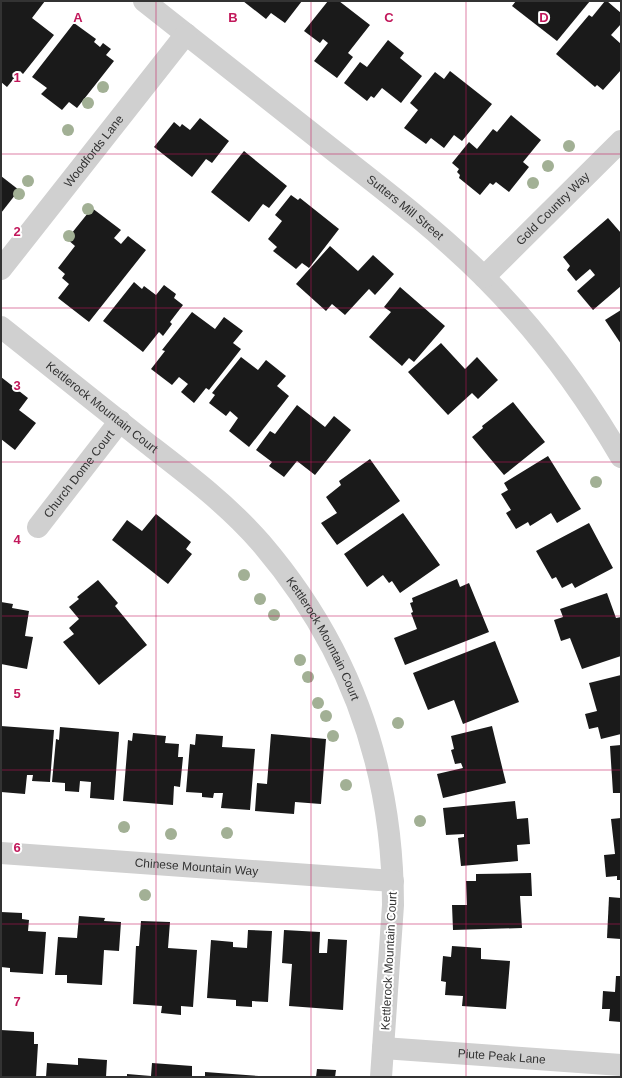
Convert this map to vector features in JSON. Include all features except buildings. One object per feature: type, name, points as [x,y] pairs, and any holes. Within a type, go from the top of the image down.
[{"type":"street","name":"Sutters Mill Street","points":[[144,1],[428,225],[484,277],[535,332],[572,380],[621,457]]},
{"type":"street","name":"Woodfords Lane","points":[[1,269],[186,34]]},
{"type":"street","name":"Gold Country Way","points":[[484,277],[621,141]]},
{"type":"street","name":"Kettlerock Mountain Court","points":[[1,328],[120,421],[221,503],[260,542],[295,586],[325,633],[349,683],[369,735],[383,789],[390,835],[393,904],[381,1077]]},
{"type":"street","name":"Church Dome Court","points":[[38,527],[120,421]]},
{"type":"street","name":"Chinese Mountain Way","points":[[1,853],[393,881]]},
{"type":"street","name":"Piute Peak Lane","points":[[383,1048],[621,1065]]}]
